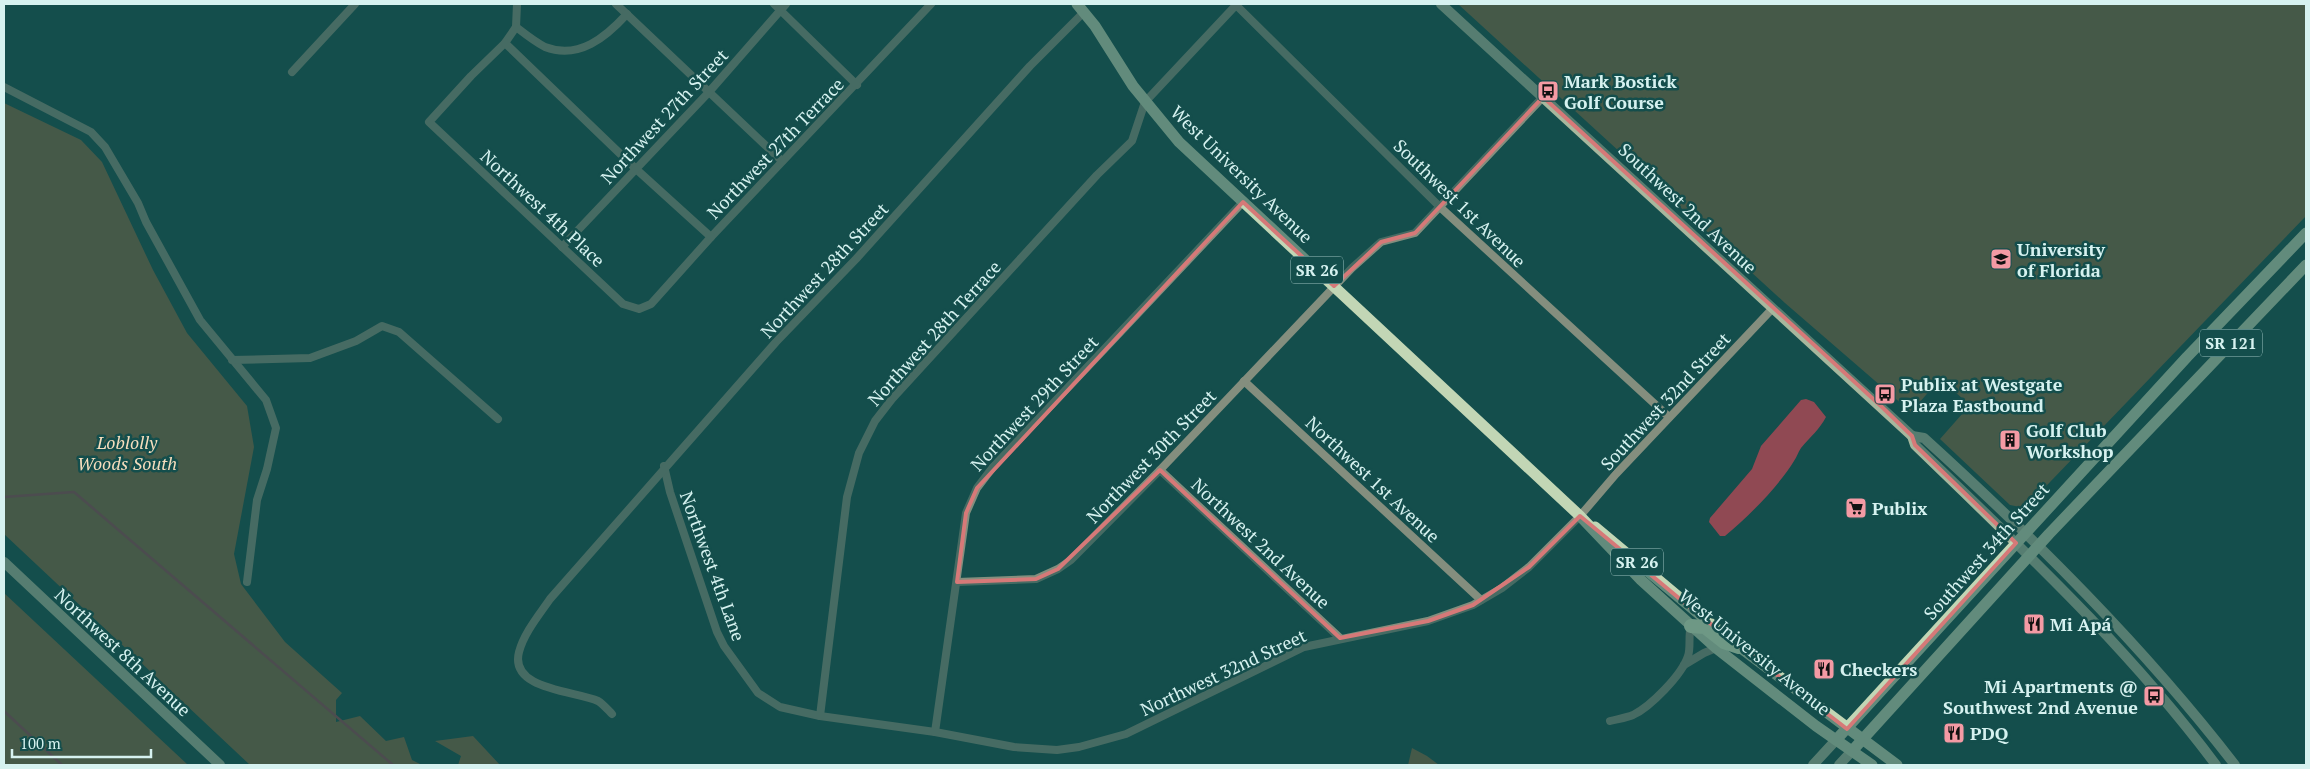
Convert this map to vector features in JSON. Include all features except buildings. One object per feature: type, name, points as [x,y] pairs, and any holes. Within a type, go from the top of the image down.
[{"type":"highway","points":[[1691,626],[1705,627],[1724,642],[1739,647]]},
{"type":"main road","name":"Southwest 2nd Avenue","points":[[1441,4],[1912,436],[1915,445],[2016,543],[2131,660],[2166,700],[2216,765]]},
{"type":"main road","name":"West University Avenue","points":[[1080,8],[1095,26],[1133,86],[1179,142],[1580,516],[1610,549],[1691,626],[1716,648],[1836,740],[1872,765]]},
{"type":"main road","name":"Southwest 34th Street","points":[[1836,740],[2187,357],[2306,233]]},
{"type":"main road","name":"Southwest 34th Street","points":[[1852,751],[2029,556],[2306,265]]},
{"type":"main road","name":"Southwest 2nd Avenue","points":[[1912,436],[1924,438],[2039,546],[2140,652],[2204,725],[2235,765]]},
{"type":"main road","name":"West University Avenue","points":[[1580,516],[1608,536],[1667,589],[1739,647],[1897,765]]},
{"type":"main road","name":"Northwest 8th Avenue","points":[[4,562],[220,765]]},
{"type":"main road","name":"SR 121","points":[[1813,765],[1836,740]]},
{"type":"main road","name":"SR 121","points":[[1839,765],[1852,751]]},
{"type":"street","points":[[292,72],[355,4]]},
{"type":"street","points":[[517,4],[516,27],[505,43],[636,169],[711,237]]},
{"type":"street","points":[[616,4],[782,161]]},
{"type":"street","points":[[774,4],[783,7],[857,85]]},
{"type":"street","name":"Northwest 27th Terrace","points":[[639,309],[651,304],[782,161],[857,85],[930,4]]},
{"type":"street","points":[[1145,102],[1236,5]]},
{"type":"street","name":"Southwest 1st Avenue","points":[[1236,5],[1441,208],[1669,417]]},
{"type":"street","name":"Northwest 27th Street","points":[[562,248],[709,92],[783,7]]},
{"type":"street","name":"Northwest 28th Street","points":[[612,714],[599,701],[533,681],[522,673],[518,664],[519,652],[550,599],[664,466],[776,342],[940,168],[1080,8]]},
{"type":"street","points":[[516,27],[544,46],[559,51],[574,50],[604,38],[627,14]]},
{"type":"street","name":"Northwest 4th Place","points":[[505,43],[471,76],[430,122],[623,304],[639,309]]},
{"type":"street","points":[[4,87],[92,132],[115,162],[200,320],[266,400],[276,428],[267,469],[257,500],[247,582]]},
{"type":"street","name":"Northwest 30th Street","points":[[957,582],[1036,579],[1058,569],[1070,560],[1160,470],[1334,286],[1381,242],[1416,233],[1543,97]]},
{"type":"street","name":"Northwest 28th Terrace","points":[[820,716],[847,497],[860,453],[876,421],[892,398],[1097,175],[1132,141],[1145,102]]},
{"type":"street","name":"Northwest 29th Street","points":[[935,732],[966,513],[977,488],[988,474],[1244,202]]},
{"type":"street","name":"Southwest 32nd Street","points":[[1580,516],[1669,417],[1773,308]]},
{"type":"street","points":[[232,360],[310,358],[356,341],[382,326],[399,332],[498,419]]},
{"type":"street","name":"Northwest 1st Avenue","points":[[1244,381],[1480,600]]},
{"type":"street","name":"Northwest 4th Lane","points":[[664,466],[670,492],[724,646],[758,692],[780,707],[820,716],[935,732]]},
{"type":"street","name":"Northwest 2nd Avenue","points":[[1160,470],[1340,638]]},
{"type":"street","name":"Northwest 32nd Street","points":[[935,732],[1014,747],[1057,750],[1126,734],[1304,647],[1428,621],[1480,600],[1502,588],[1530,567],[1580,516]]},
{"type":"street","points":[[1610,721],[1632,716],[1651,703],[1684,664],[1689,652],[1688,637],[1691,626]]},
{"type":"street","points":[[1684,664],[1704,652],[1716,648]]},
{"type":"highlighted area","points":[[1543,97],[1882,407],[1912,436],[1915,445],[2016,543],[1847,729],[1698,614],[1580,516],[1529,567],[1473,605],[1428,621],[1340,638],[1160,470],[1058,569],[1036,579],[957,582],[966,513],[977,488],[1243,202],[1334,286],[1381,242],[1415,233]]},
{"type":"green space","name":"Mark Bostick Golf Course","points":[[1458,4],[2306,4],[2306,216],[2025,508],[2010,505],[1940,439],[1970,405],[1940,379],[1911,412],[1785,303]]},
{"type":"green space","name":"Loblolly Woods South","points":[[4,103],[81,140],[102,162],[153,270],[187,333],[247,406],[254,447],[234,554],[241,584],[285,642],[342,693],[336,700],[336,722],[360,716],[386,741],[404,737],[412,760],[422,765],[250,765],[4,534]]},
{"type":"green space","points":[[4,593],[188,765],[4,765]]},
{"type":"green space","points":[[473,736],[500,765],[458,765],[461,756],[435,741]]},
{"type":"green space","points":[[1412,748],[1427,756],[1439,765],[1408,765]]},
{"type":"shaded area","points":[[1806,399],[1814,402],[1826,417],[1824,421],[1801,448],[1787,471],[1753,511],[1725,536],[1720,536],[1709,522],[1710,518],[1752,469],[1761,446],[1801,400]]},
{"type":"waterway","points":[[4,497],[74,492],[393,765]]},
{"type":"waterway","points":[[4,711],[62,765]]},
{"type":"place","name":"Mark Bostick Golf Course","points":[[1548,91]]},
{"type":"place","name":"University of Florida","points":[[2001,259]]},
{"type":"place","name":"Publix at Westgate Plaza Eastbound","points":[[1885,394]]},
{"type":"place","name":"Golf Club Workshop","points":[[2010,440]]},
{"type":"place","name":"Publix","points":[[1856,508]]},
{"type":"place","name":"Mi Apá","points":[[2034,624]]},
{"type":"place","name":"Checkers","points":[[1824,669]]},
{"type":"place","name":"Mi Apartments @ Southwest 2nd Avenue","points":[[2154,696]]},
{"type":"place","name":"PDQ","points":[[1954,733]]}]
